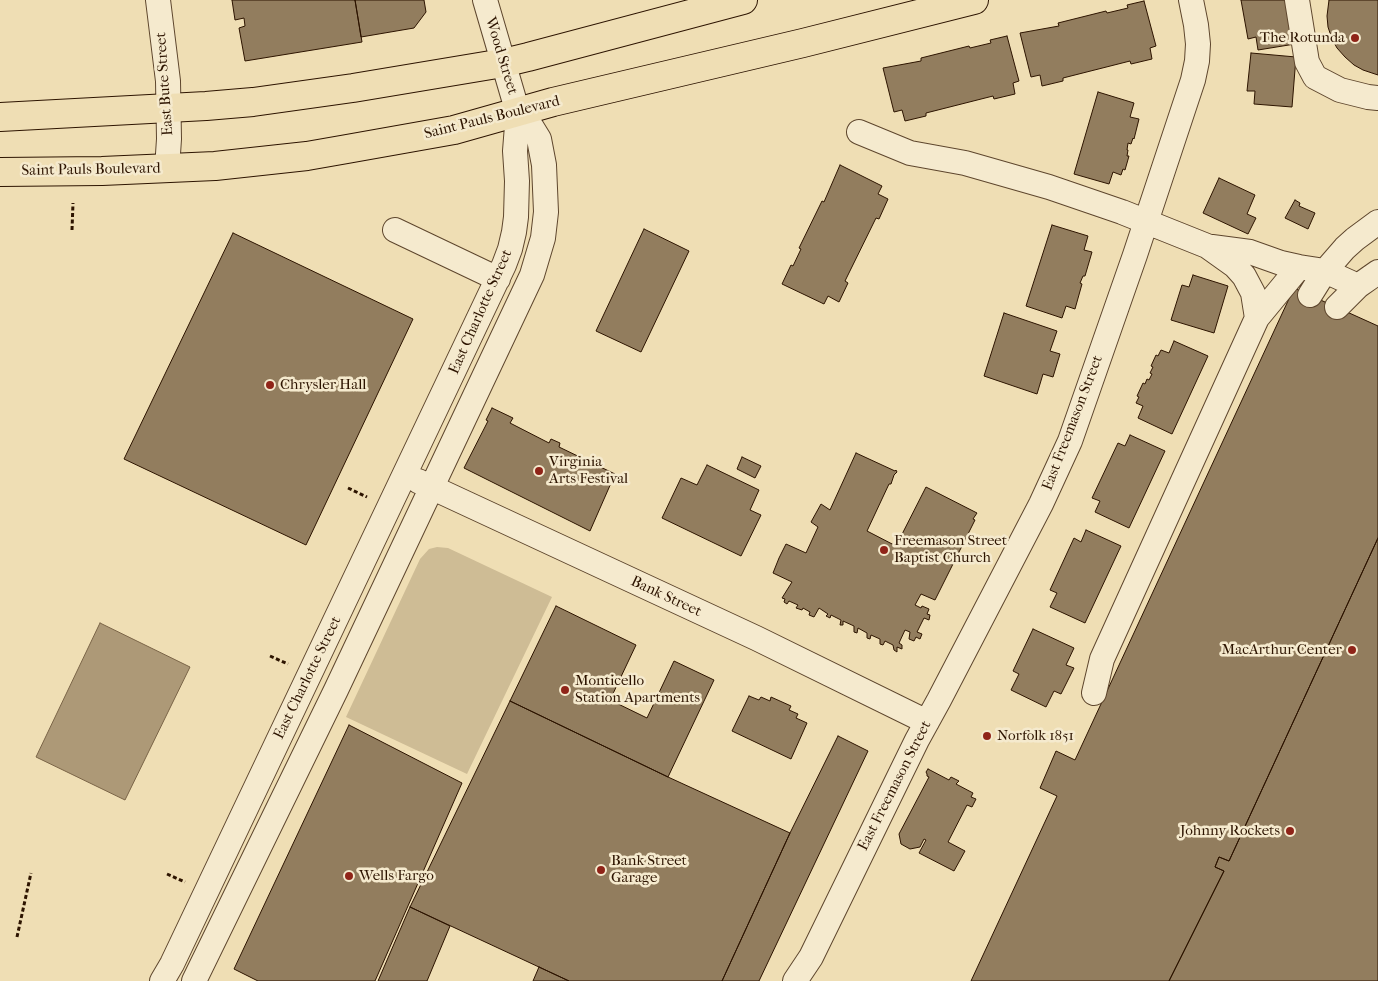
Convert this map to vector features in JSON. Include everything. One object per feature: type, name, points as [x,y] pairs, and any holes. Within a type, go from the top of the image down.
[{"type":"main road","points":[[0,117],[252,102],[353,88],[503,63],[743,0]]},
{"type":"main road","name":"Saint Pauls Boulevard","points":[[0,172],[102,172],[167,169],[257,162],[347,150],[454,130],[553,102],[804,43],[974,0]]},
{"type":"street","name":"East Bute Street","points":[[158,0],[166,63],[169,108],[167,169]]},
{"type":"street","name":"Wood Street","points":[[485,0],[518,112]]},
{"type":"street","name":"East Freemason Street","points":[[795,981],[811,958],[916,740],[1041,504],[1070,441],[1187,99],[1197,61],[1198,44],[1191,0]]},
{"type":"street","points":[[1297,0],[1307,62],[1315,78],[1340,90],[1378,98]]},
{"type":"street","name":"East Charlotte Street","points":[[162,981],[498,280],[514,232],[517,200],[515,152],[518,112]]},
{"type":"street","name":"East Charlotte Street","points":[[194,981],[332,698],[532,275],[543,238],[546,212],[544,165],[539,138],[518,112]]},
{"type":"street","points":[[859,132],[910,153],[965,163],[1050,187],[1146,221],[1208,246],[1250,252],[1281,263],[1325,271],[1358,286]]},
{"type":"street","points":[[1310,295],[1325,271],[1355,239],[1378,222]]},
{"type":"street","points":[[395,230],[498,280]]},
{"type":"street","points":[[1208,246],[1235,266],[1244,276],[1253,294],[1257,318]]},
{"type":"street","points":[[1094,693],[1102,659],[1257,318],[1299,267]]},
{"type":"street","points":[[1337,307],[1358,286],[1378,272]]},
{"type":"street","name":"Bank Street","points":[[404,475],[756,638],[927,722]]},
{"type":"path","points":[[72,230],[73,203]]},
{"type":"path","points":[[348,488],[367,497]]},
{"type":"path","points":[[270,656],[288,664]]},
{"type":"path","points":[[17,938],[32,872]]},
{"type":"path","points":[[167,874],[185,882]]},
{"type":"shaded area","points":[[437,547],[448,548],[552,597],[467,774],[346,717],[420,559],[429,549]]},
{"type":"shaded area","points":[[100,623],[190,667],[125,800],[36,757]]},
{"type":"building","points":[[232,0],[355,0],[362,42],[245,61],[239,28],[245,26],[244,18],[235,20]]},
{"type":"building","points":[[355,0],[424,0],[426,12],[414,28],[361,37]]},
{"type":"building","points":[[1241,0],[1287,0],[1295,44],[1258,50],[1256,37],[1248,39]]},
{"type":"building","name":"The Rotunda","points":[[1329,0],[1378,0],[1378,75],[1354,65],[1337,48],[1328,27]]},
{"type":"building","points":[[1144,1],[1156,46],[1150,48],[1152,59],[1131,64],[1130,61],[1063,78],[1063,81],[1042,86],[1040,75],[1031,77],[1020,33],[1059,26],[1058,23],[1106,11],[1107,13],[1128,8],[1127,5]]},
{"type":"building","points":[[1007,36],[1019,81],[1013,83],[1015,94],[994,99],[993,96],[926,113],[926,116],[905,121],[902,110],[894,112],[883,68],[921,61],[921,58],[969,46],[970,48],[991,43],[990,40]]},
{"type":"building","points":[[1251,53],[1296,57],[1292,107],[1254,104],[1255,91],[1247,91]]},
{"type":"building","points":[[1098,92],[1134,103],[1130,117],[1139,119],[1134,139],[1131,144],[1128,143],[1127,156],[1129,156],[1125,170],[1123,169],[1121,175],[1113,172],[1109,184],[1074,174]]},
{"type":"building","points":[[840,165],[882,186],[878,194],[888,199],[879,219],[876,218],[845,281],[848,283],[839,302],[828,296],[824,304],[782,284],[791,265],[793,266],[801,249],[799,248],[822,201],[824,202]]},
{"type":"building","points":[[1219,178],[1255,195],[1247,214],[1256,218],[1248,234],[1203,213]]},
{"type":"building","points":[[1295,200],[1300,203],[1299,206],[1315,213],[1308,229],[1285,218]]},
{"type":"building","points":[[1052,225],[1088,236],[1084,250],[1092,252],[1085,276],[1083,276],[1080,283],[1082,284],[1075,309],[1066,306],[1062,318],[1026,306]]},
{"type":"building","points":[[644,229],[689,251],[641,352],[596,331]]},
{"type":"building","name":"Chrysler Hall","points":[[233,233],[413,319],[306,545],[124,459]]},
{"type":"building","points":[[1193,275],[1228,286],[1214,333],[1171,320],[1182,285],[1189,287]]},
{"type":"building","points":[[1294,288],[1378,326],[1378,538],[1229,861],[1219,857],[1215,867],[1224,871],[1169,981],[971,981],[1057,796],[1040,788],[1056,751],[1075,760]]},
{"type":"building","points":[[1004,313],[1057,331],[1050,351],[1060,354],[1053,377],[1043,374],[1037,394],[984,376]]},
{"type":"building","points":[[1174,341],[1208,356],[1172,434],[1138,418],[1143,406],[1136,403],[1143,383],[1145,384],[1147,379],[1149,380],[1152,374],[1150,373],[1153,367],[1151,366],[1156,355],[1158,356],[1161,350],[1169,353]]},
{"type":"building","name":"Virginia Arts Festival","points":[[492,408],[513,418],[510,423],[549,443],[551,439],[560,443],[559,447],[615,474],[590,531],[464,468],[488,421],[486,420]]},
{"type":"building","points":[[1130,435],[1165,451],[1129,528],[1095,512],[1100,501],[1092,498],[1118,443],[1125,446]]},
{"type":"building","name":"Freemason Street Baptist Church","points":[[856,453],[897,472],[891,484],[889,484],[867,531],[896,546],[926,487],[977,513],[935,600],[921,594],[915,605],[929,609],[927,614],[930,615],[929,620],[924,618],[917,632],[922,634],[920,639],[916,637],[914,641],[909,639],[910,632],[905,630],[899,643],[902,645],[902,649],[897,647],[897,652],[894,650],[893,645],[885,641],[883,645],[880,644],[880,639],[871,635],[870,639],[867,638],[867,633],[858,628],[857,633],[854,632],[854,626],[843,621],[843,625],[840,625],[841,620],[831,615],[830,618],[826,616],[828,614],[819,608],[814,617],[809,615],[810,612],[803,608],[802,610],[796,608],[798,605],[789,601],[787,604],[784,602],[785,599],[782,598],[792,582],[773,573],[786,544],[806,553],[818,527],[811,522],[821,504],[830,510]]},
{"type":"building","points":[[742,457],[761,466],[755,478],[737,469]]},
{"type":"building","points":[[707,465],[759,490],[750,510],[761,515],[741,556],[662,518],[681,478],[697,485]]},
{"type":"building","points":[[1086,530],[1121,546],[1085,623],[1050,607],[1057,593],[1050,590],[1074,538],[1081,542]]},
{"type":"building","name":"MacArthur Center","points":[[1378,538],[1378,981],[1169,981],[1224,871],[1215,867],[1219,857],[1229,861]]},
{"type":"building","name":"Monticello Station Apartments","points":[[556,606],[636,645],[610,700],[647,718],[674,661],[714,680],[668,777],[510,701]]},
{"type":"building","points":[[1033,629],[1074,648],[1066,665],[1074,668],[1061,694],[1054,691],[1046,707],[1011,690],[1019,674],[1013,671]]},
{"type":"building","points":[[749,696],[759,700],[761,697],[770,701],[771,697],[791,706],[789,710],[798,714],[796,718],[807,723],[791,759],[732,731]]},
{"type":"building","name":"Bank Street Garage","points":[[510,701],[790,833],[722,981],[569,981],[410,907]]},
{"type":"building","name":"Wells Fargo","points":[[349,725],[462,783],[375,981],[258,981],[234,969]]},
{"type":"building","points":[[838,736],[868,751],[759,981],[722,981],[790,833]]},
{"type":"building","points":[[928,769],[949,780],[951,777],[959,781],[956,784],[973,793],[971,797],[976,799],[972,807],[967,805],[948,842],[965,851],[954,871],[919,853],[926,840],[924,839],[920,847],[910,849],[901,844],[899,834],[929,777],[926,772]]},
{"type":"building","points":[[410,907],[450,926],[427,981],[378,981]]},
{"type":"building","points":[[539,967],[569,981],[533,981]]},
{"type":"place","name":"The Rotunda","points":[[1355,38]]},
{"type":"place","name":"Chrysler Hall","points":[[270,385]]},
{"type":"place","name":"Virginia Arts Festival","points":[[539,471]]},
{"type":"place","name":"Freemason Street Baptist Church","points":[[884,550]]},
{"type":"place","name":"MacArthur Center","points":[[1352,650]]},
{"type":"place","name":"Monticello Station Apartments","points":[[565,690]]},
{"type":"place","name":"Norfolk 1851","points":[[987,736]]},
{"type":"place","name":"Johnny Rockets","points":[[1290,831]]},
{"type":"place","name":"Bank Street Garage","points":[[601,870]]},
{"type":"place","name":"Wells Fargo","points":[[349,876]]}]
